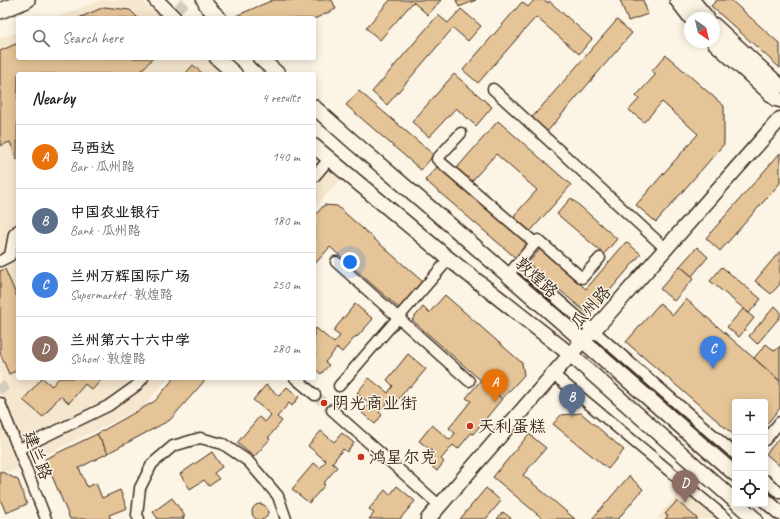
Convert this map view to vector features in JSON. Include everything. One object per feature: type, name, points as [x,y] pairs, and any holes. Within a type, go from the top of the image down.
[{"type":"main road","points":[[0,11],[27,0]]},
{"type":"main road","points":[[156,0],[172,16]]},
{"type":"main road","points":[[204,0],[207,6],[217,16]]},
{"type":"main road","points":[[677,0],[686,12]]},
{"type":"main road","points":[[692,0],[703,12]]},
{"type":"main road","points":[[720,31],[780,86]]},
{"type":"main road","points":[[720,48],[776,99],[780,100]]},
{"type":"main road","points":[[219,60],[233,72]]},
{"type":"main road","points":[[262,60],[276,72]]},
{"type":"main road","name":"敦煌路","points":[[316,109],[732,471]]},
{"type":"main road","name":"瓜州路","points":[[428,519],[582,341],[594,330],[780,120]]},
{"type":"main road","points":[[316,148],[449,259],[571,355],[732,498]]},
{"type":"main road","points":[[768,503],[780,513]]},
{"type":"main road","points":[[741,507],[755,519]]},
{"type":"street","points":[[493,89],[666,249]]},
{"type":"street","points":[[461,133],[437,159],[535,243]]},
{"type":"street","points":[[316,175],[329,159]]},
{"type":"street","points":[[0,261],[10,256],[14,234],[16,232]]},
{"type":"street","points":[[509,276],[517,264],[538,240],[582,278],[600,258]]},
{"type":"street","points":[[340,386],[449,259]]},
{"type":"street","points":[[336,262],[469,381]]},
{"type":"street","points":[[517,264],[732,451]]},
{"type":"street","points":[[554,375],[727,519]]},
{"type":"street","points":[[19,448],[108,406],[136,386],[140,380]]},
{"type":"street","points":[[298,380],[315,395]]},
{"type":"street","name":"建兰路","points":[[0,403],[46,519]]},
{"type":"street","points":[[332,410],[440,506]]},
{"type":"street","points":[[768,436],[780,422]]},
{"type":"street","points":[[139,519],[137,515],[140,488],[152,464],[173,446],[200,438],[223,444],[248,461],[278,496],[286,519]]},
{"type":"street","points":[[768,483],[780,493]]},
{"type":"shaded area","points":[[102,0],[141,0],[160,16],[59,16]]},
{"type":"shaded area","points":[[16,33],[16,60],[210,60],[223,72],[16,72],[16,380],[166,380],[143,407],[11,472],[0,470],[0,38]]},
{"type":"shaded area","points":[[316,157],[340,179],[316,207]]},
{"type":"shaded area","points":[[683,488],[719,519],[656,519]]},
{"type":"building","points":[[273,0],[332,0],[336,9],[316,18],[316,16],[236,16]]},
{"type":"building","points":[[390,0],[441,0],[428,15],[413,2],[380,40],[366,28]]},
{"type":"building","points":[[456,0],[476,0],[459,7]]},
{"type":"building","points":[[534,0],[544,0],[548,3],[549,1],[592,39],[579,54],[536,17],[478,83],[463,70],[522,2],[528,7]]},
{"type":"building","points":[[620,0],[643,0],[648,14],[628,21]]},
{"type":"building","points":[[717,0],[731,0],[780,44],[780,68],[720,14],[720,12],[718,12],[711,6]]},
{"type":"building","points":[[104,7],[130,10],[136,16],[84,16]]},
{"type":"building","points":[[461,9],[481,26],[468,41],[453,28],[387,105],[372,92],[438,15],[448,23]]},
{"type":"building","points":[[617,20],[632,33],[545,134],[529,121]]},
{"type":"building","points":[[16,44],[16,60],[151,60],[140,72],[16,72],[16,157],[10,142],[0,146],[0,51]]},
{"type":"building","points":[[666,55],[724,106],[724,144],[656,222],[636,205],[698,134],[662,102],[644,122],[629,110],[639,99],[636,96],[656,74],[652,71]]},
{"type":"building","points":[[193,65],[201,72],[187,72]]},
{"type":"building","points":[[454,74],[492,107],[476,126],[456,108],[429,137],[412,122]]},
{"type":"building","points":[[359,91],[434,155],[421,170],[346,105]]},
{"type":"building","points":[[498,121],[571,185],[528,234],[511,219],[537,190],[496,154],[470,183],[455,170]]},
{"type":"building","points":[[780,153],[780,183],[720,251],[706,238]]},
{"type":"building","points":[[438,166],[530,244],[517,259],[425,180]]},
{"type":"building","points":[[571,198],[617,239],[604,254],[557,214]]},
{"type":"building","points":[[324,205],[337,206],[423,282],[400,309],[330,247],[316,263],[316,215]]},
{"type":"building","points":[[626,242],[641,254],[589,315],[528,263],[540,249],[586,289]]},
{"type":"building","points":[[697,247],[708,257],[692,276],[680,266]]},
{"type":"building","points":[[780,251],[780,284],[771,294],[755,281]]},
{"type":"building","points":[[680,266],[694,278],[674,301],[660,289]]},
{"type":"building","points":[[722,267],[761,299],[749,313],[710,281]]},
{"type":"building","points":[[5,269],[16,294],[16,371],[9,374],[0,353],[0,271]]},
{"type":"building","points":[[445,295],[522,363],[524,375],[502,399],[412,320],[423,307],[429,313]]},
{"type":"building","points":[[686,299],[780,381],[780,408],[768,422],[768,399],[732,399],[732,433],[626,342],[660,303],[673,315]]},
{"type":"building","points":[[355,304],[373,319],[342,352],[337,348],[325,362],[329,365],[321,374],[316,370],[316,328],[334,343],[340,336],[333,331]]},
{"type":"building","points":[[775,306],[780,311],[780,317],[757,344],[749,336]]},
{"type":"building","points":[[743,309],[754,318],[739,337],[727,327]]},
{"type":"building","points":[[766,344],[775,351],[780,346],[780,381],[754,358]]},
{"type":"building","points":[[408,354],[426,369],[396,402],[391,398],[379,412],[382,415],[375,424],[362,413],[370,404],[357,393],[369,378],[388,393],[393,386],[387,380]]},
{"type":"building","points":[[40,380],[44,380],[52,386],[57,380],[101,380],[92,390],[85,384],[69,403],[60,396],[43,417],[23,400]]},
{"type":"building","points":[[172,380],[205,380],[170,420],[108,453],[97,434],[155,401]]},
{"type":"building","points":[[481,380],[502,399],[473,434],[471,433],[458,449],[453,445],[441,459],[444,462],[437,471],[424,460],[432,451],[419,441],[432,425],[450,440],[455,433],[449,428],[471,401],[466,398]]},
{"type":"building","points":[[266,385],[279,396],[287,387],[299,397],[292,406],[289,403],[277,417],[282,421],[268,438],[270,439],[254,457],[237,443],[259,417],[265,422],[271,415],[253,400]]},
{"type":"building","points":[[581,413],[624,450],[608,469],[553,424],[561,415]]},
{"type":"building","points":[[321,431],[334,442],[342,433],[354,443],[347,452],[343,449],[332,463],[337,467],[323,484],[325,485],[309,503],[292,489],[314,463],[320,468],[326,461],[308,446]]},
{"type":"building","points":[[97,434],[108,453],[79,468],[87,487],[96,483],[102,498],[120,490],[127,508],[109,515],[111,519],[70,519],[45,459]]},
{"type":"building","points":[[529,434],[546,448],[523,475],[575,519],[543,519],[493,477]]},
{"type":"building","points":[[780,437],[780,466],[768,456],[768,452]]},
{"type":"building","points":[[212,452],[222,467],[214,473],[219,479],[209,486],[204,480],[190,489],[180,474]]},
{"type":"building","points":[[0,471],[18,480],[27,504],[6,513],[0,499]]},
{"type":"building","points":[[629,476],[643,489],[618,519],[592,519]]},
{"type":"building","points":[[397,486],[415,501],[400,519],[369,519],[374,513],[369,509],[385,490],[390,495]]},
{"type":"building","points":[[486,488],[501,501],[486,519],[460,519]]},
{"type":"building","points":[[172,498],[185,516],[182,517],[184,519],[158,519],[153,512]]},
{"type":"building","points":[[677,501],[698,519],[665,519],[668,516],[665,514]]},
{"type":"building","points":[[257,504],[263,504],[268,509],[266,518],[263,520],[257,520],[252,515],[252,509]]},
{"type":"building","points":[[503,512],[512,519],[497,519]]},
{"type":"tunnel","points":[[168,16],[188,0]]},
{"type":"tunnel","points":[[0,383],[5,394]]},
{"type":"tunnel","points":[[315,395],[332,410]]},
{"type":"place","name":"兰州万辉国际广场","points":[[713,369]]},
{"type":"place","name":"马西达","points":[[495,402]]},
{"type":"place","name":"阴光商业街","points":[[324,403]]},
{"type":"place","name":"中国农业银行","points":[[572,417]]},
{"type":"place","name":"天利蛋糕","points":[[470,426]]},
{"type":"place","name":"鸿星尔克","points":[[361,457]]},
{"type":"place","name":"兰州第六十六中学","points":[[685,503]]}]
